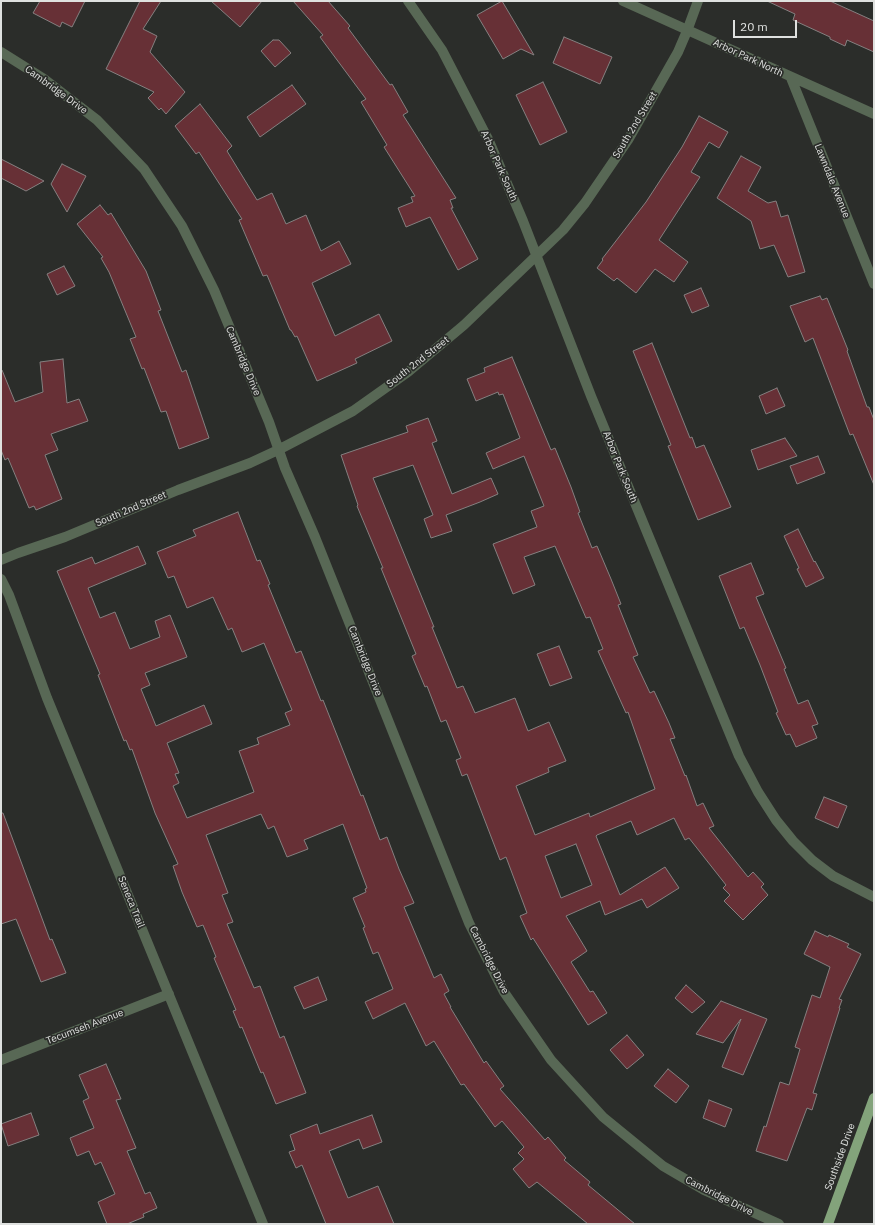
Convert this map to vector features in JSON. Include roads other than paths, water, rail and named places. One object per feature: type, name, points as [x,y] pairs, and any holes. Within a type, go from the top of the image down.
[{"type":"main road","name":"Southside Drive","points":[[828,1224],[874,1098]]},
{"type":"street","name":"Arbor Park South","points":[[408,1],[442,50],[489,141],[523,221],[591,396],[739,756],[758,792],[776,820],[793,841],[812,860],[833,876],[874,898]]},
{"type":"street","name":"Arbor Park North","points":[[623,1],[874,114]]},
{"type":"street","name":"South 2nd Street","points":[[1,560],[64,537],[178,490],[250,464],[353,410],[408,372],[464,325],[563,230],[585,203],[628,140],[678,52],[698,1]]},
{"type":"street","name":"Cambridge Drive","points":[[1,52],[44,79],[97,120],[144,169],[182,226],[214,290],[269,422],[278,450],[318,544],[470,923],[504,992],[550,1060],[603,1117],[663,1166],[704,1190],[779,1224]]},
{"type":"street","name":"Lawndale Avenue","points":[[792,78],[874,284]]},
{"type":"street","name":"Seneca Trail","points":[[1,579],[9,595],[48,698],[263,1224]]},
{"type":"street","name":"Tecumseh Avenue","points":[[1,1060],[169,994]]}]
